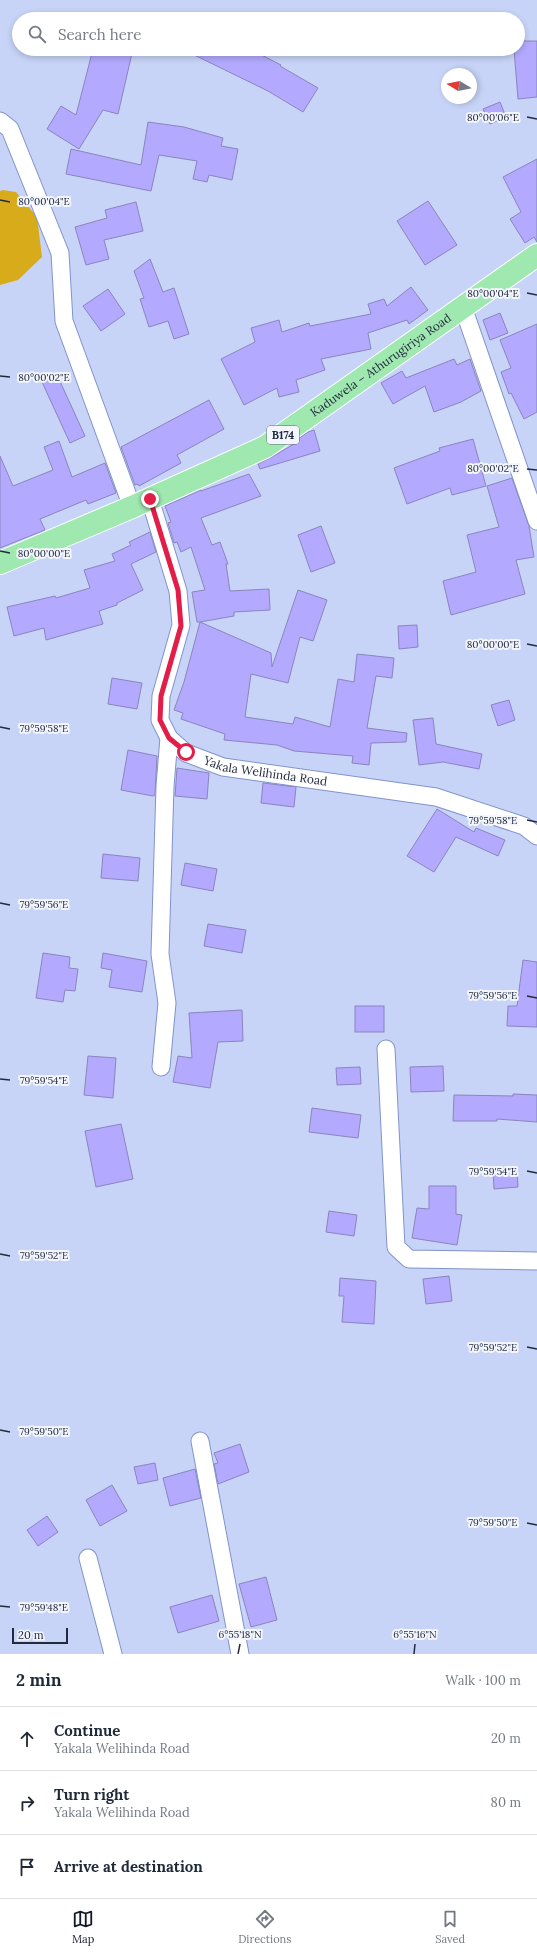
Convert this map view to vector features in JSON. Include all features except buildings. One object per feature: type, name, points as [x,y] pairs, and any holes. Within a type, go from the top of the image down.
[{"type":"main road","name":"Kaduwela – Athurugiriya Road","points":[[0,563],[141,503],[266,447],[537,255]]},
{"type":"street","name":"Yakala Welihinda Road","points":[[0,120],[10,128],[60,253],[64,321],[178,590],[181,626],[161,696],[160,720],[169,738],[186,752],[223,767],[436,797],[524,826],[537,836]]},
{"type":"street","points":[[463,307],[537,521]]},
{"type":"street","points":[[161,1067],[167,1004],[160,954],[165,786],[169,738]]},
{"type":"street","points":[[386,1049],[396,1247],[409,1259],[537,1261]]},
{"type":"street","points":[[200,1441],[240,1654]]},
{"type":"street","points":[[88,1558],[113,1654]]},
{"type":"shaded area","points":[[0,191],[16,192],[37,217],[42,257],[18,280],[0,285]]},
{"type":"route","points":[[150,499],[178,590],[181,626],[161,696],[160,720],[169,738],[186,752]]}]
